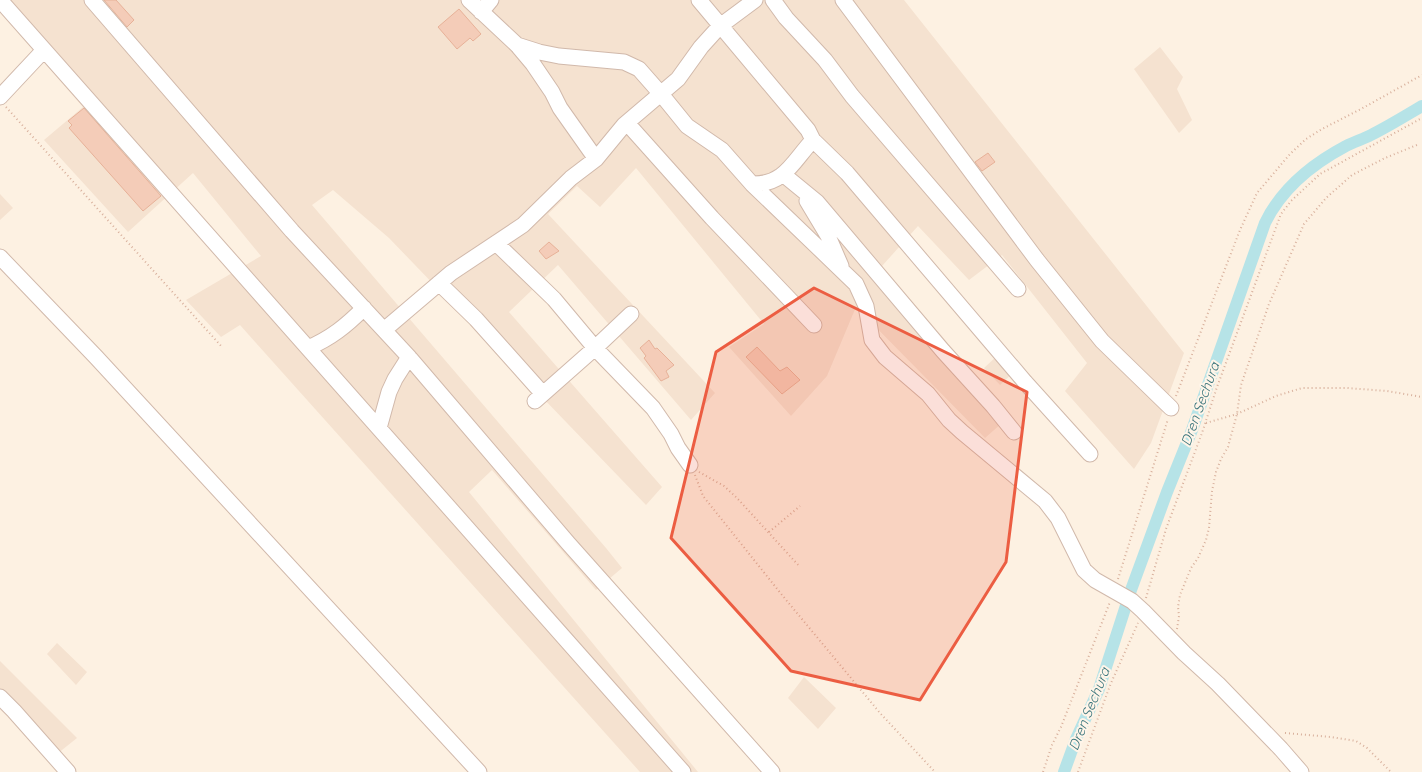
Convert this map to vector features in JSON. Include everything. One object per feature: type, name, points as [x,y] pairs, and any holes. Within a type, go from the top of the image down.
[{"type":"street","points":[[0,0],[684,772]]},
{"type":"street","points":[[92,0],[292,231],[409,357],[568,543],[772,772]]},
{"type":"street","points":[[468,0],[517,45],[533,64],[552,92],[560,108],[596,159]]},
{"type":"street","points":[[481,12],[491,0]]},
{"type":"street","points":[[699,0],[808,130],[813,140],[846,174],[1025,382],[1090,454]]},
{"type":"street","points":[[384,330],[451,272],[523,225],[572,178],[596,159],[627,124],[678,80],[701,47],[720,26],[755,0]]},
{"type":"street","points":[[773,0],[786,18],[825,60],[852,96],[1018,290]]},
{"type":"street","points":[[842,0],[1037,260],[1097,335],[1171,408]]},
{"type":"street","points":[[517,45],[559,56],[624,62],[639,69],[687,126],[722,150],[752,184],[856,284],[866,306],[872,340],[885,357],[928,394],[949,420],[962,432],[1044,501],[1058,518],[1084,570],[1095,580],[1137,606],[1218,684],[1281,749],[1300,772]]},
{"type":"street","points":[[3,101],[44,50]]},
{"type":"street","points":[[627,124],[712,218],[814,325]]},
{"type":"street","points":[[752,184],[768,184],[784,175],[813,140]]},
{"type":"street","points":[[784,175],[817,202],[943,351],[993,406],[1014,432]]},
{"type":"street","points":[[798,186],[828,236],[843,271]]},
{"type":"street","points":[[496,243],[554,299],[595,348],[654,408],[690,465]]},
{"type":"street","points":[[0,256],[96,357],[479,772]]},
{"type":"street","points":[[439,283],[476,319],[539,398],[631,314]]},
{"type":"street","points":[[308,348],[323,341],[345,326],[364,308]]},
{"type":"street","points":[[379,428],[392,385],[409,357]]},
{"type":"street","points":[[0,697],[68,772]]},
{"type":"path","points":[[1043,772],[1052,745],[1062,727],[1114,591],[1171,408],[1257,193],[1290,154],[1306,139],[1422,75]]},
{"type":"path","points":[[3,101],[222,347]]},
{"type":"path","points":[[1078,772],[1137,606],[1206,423],[1217,387],[1281,214],[1291,201],[1320,174],[1422,118]]},
{"type":"path","points":[[1172,641],[1178,625],[1180,594],[1206,540],[1209,528],[1212,491],[1216,472],[1228,447],[1237,414],[1241,385],[1268,304],[1304,224],[1326,198],[1352,175],[1385,158],[1418,145]]},
{"type":"path","points":[[1206,423],[1237,414],[1276,396],[1302,388],[1348,388],[1387,391],[1422,397]]},
{"type":"path","points":[[690,465],[704,476],[724,486],[737,498],[800,567]]},
{"type":"path","points":[[690,465],[703,496],[720,518],[880,713],[935,772]]},
{"type":"path","points":[[768,532],[800,506]]},
{"type":"path","points":[[1284,733],[1331,737],[1356,741],[1368,748],[1391,772]]},
{"type":"highlighted area","points":[[814,288],[1027,392],[1006,562],[920,700],[791,671],[671,538],[716,352]]},
{"type":"shaded area","points":[[0,0],[904,0],[1184,353],[1151,443],[1134,469],[1065,391],[1087,363],[1002,255],[969,280],[918,226],[882,266],[1010,416],[985,438],[856,307],[827,376],[791,416],[729,347],[764,324],[636,168],[600,207],[577,186],[548,214],[715,393],[691,420],[558,265],[509,312],[662,487],[646,505],[389,238],[333,190],[312,205],[622,568],[596,590],[492,470],[469,492],[698,772],[640,772],[240,325],[221,337],[186,300],[261,256],[193,173],[128,232],[44,140],[83,107],[0,12]]},
{"type":"shaded area","points":[[1160,47],[1183,77],[1177,89],[1192,120],[1179,133],[1134,69]]},
{"type":"shaded area","points":[[0,194],[13,208],[0,220]]},
{"type":"shaded area","points":[[998,355],[1014,372],[1000,385],[984,368]]},
{"type":"shaded area","points":[[57,643],[87,672],[76,685],[47,654]]},
{"type":"shaded area","points":[[0,661],[77,738],[57,754],[0,694]]},
{"type":"shaded area","points":[[804,677],[836,708],[818,729],[788,698]]},
{"type":"building","points":[[104,0],[116,0],[134,20],[127,27]]},
{"type":"building","points":[[459,9],[481,34],[473,41],[470,38],[457,49],[438,27]]},
{"type":"building","points":[[84,108],[161,196],[143,211],[69,128],[72,125],[68,121]]},
{"type":"building","points":[[988,153],[995,162],[982,171],[975,162]]},
{"type":"building","points":[[549,242],[559,251],[546,259],[539,251]]},
{"type":"building","points":[[649,340],[655,349],[657,348],[674,365],[666,371],[669,377],[661,381],[644,358],[646,356],[640,348]]},
{"type":"building","points":[[757,347],[780,371],[787,367],[800,380],[782,394],[746,357]]},
{"type":"waterway","name":"Dren Sechura","points":[[1064,772],[1076,739],[1099,689],[1131,590],[1167,492],[1192,430],[1265,223],[1272,210],[1289,188],[1310,169],[1333,153],[1378,132],[1422,106]]}]
